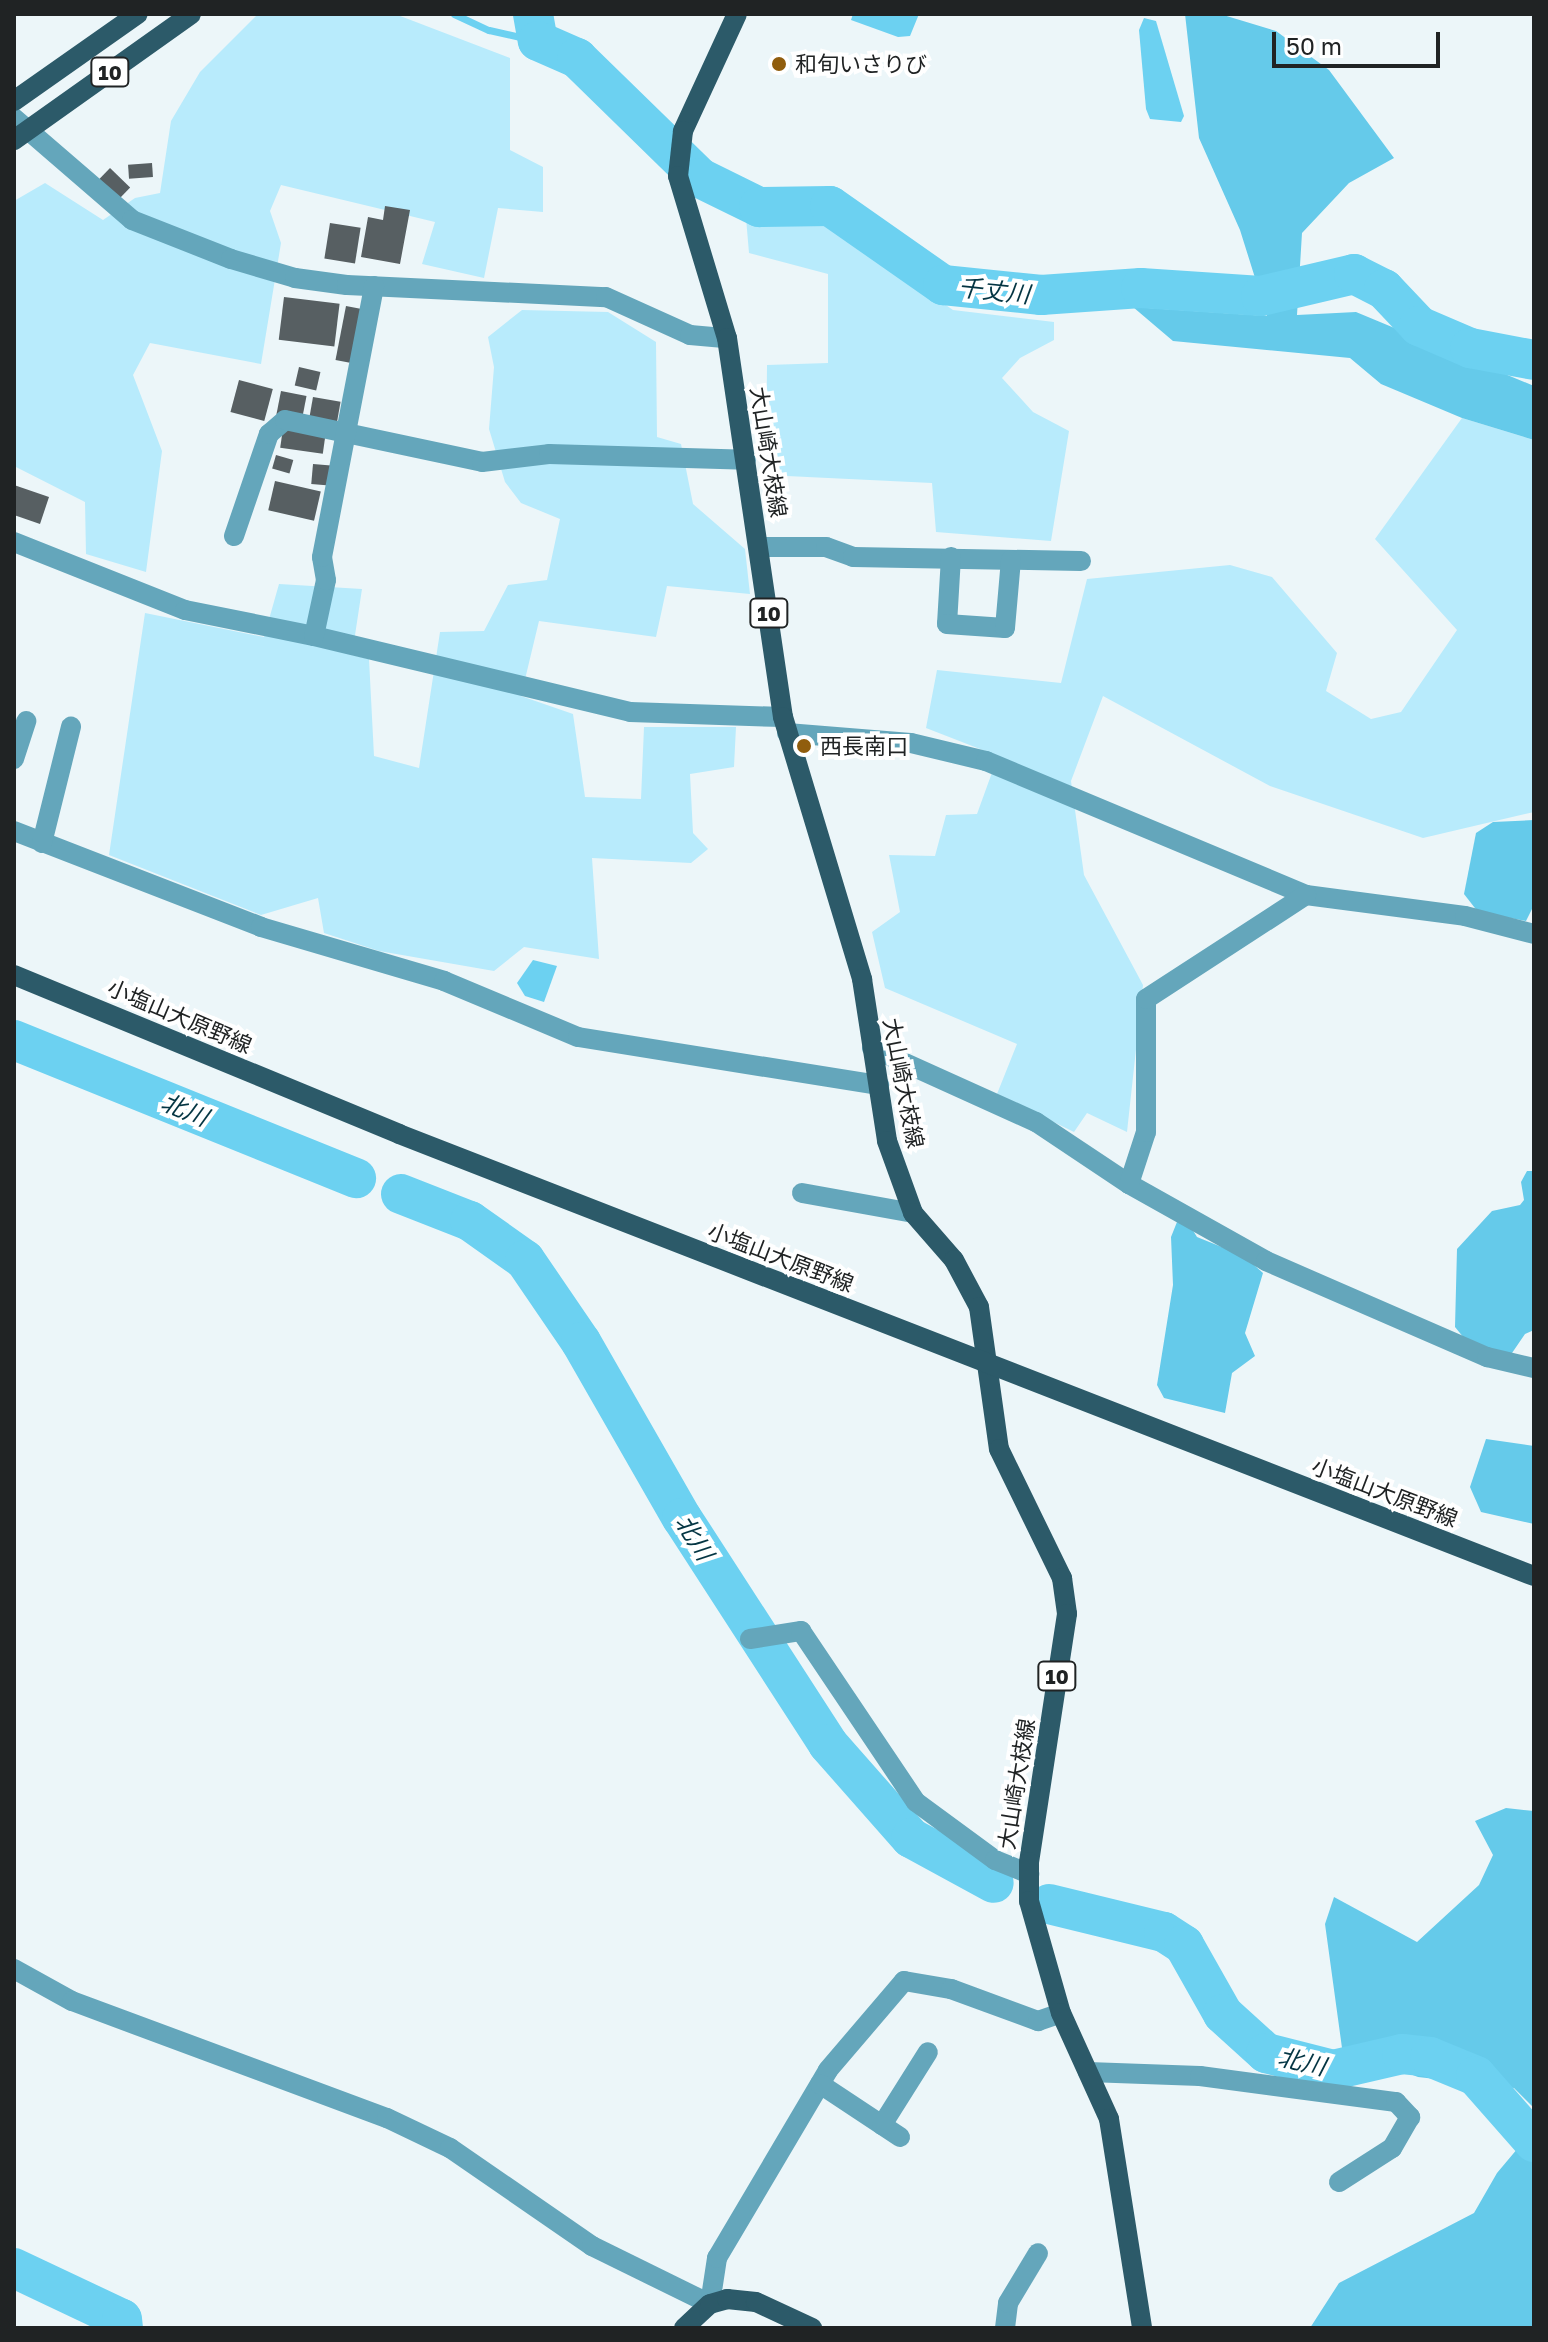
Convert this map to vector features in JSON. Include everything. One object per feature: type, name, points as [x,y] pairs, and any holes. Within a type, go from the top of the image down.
[{"type":"main road","name":"10","points":[[14,101],[138,14]]},
{"type":"main road","name":"10","points":[[19,129],[191,14]]},
{"type":"main road","name":"大山崎大枝線","points":[[737,14],[683,131],[678,176],[727,338],[785,725],[862,979],[887,1141],[913,1213],[954,1260],[973,1295],[991,1365],[999,1449],[1062,1578],[1067,1614],[1029,1874],[1035,1934],[1061,2013],[1109,2119],[1142,2328]]},
{"type":"main road","name":"小塩山大原野線","points":[[14,975],[399,1134],[1534,1576]]},
{"type":"main road","points":[[684,2328],[710,2304],[727,2299],[756,2302],[812,2328]]},
{"type":"street","points":[[19,129],[132,220],[295,278],[374,286],[606,297],[690,335],[727,338]]},
{"type":"street","points":[[314,636],[326,580],[322,557],[374,286]]},
{"type":"street","points":[[234,536],[269,434],[285,420],[482,462],[549,454],[746,460]]},
{"type":"street","points":[[14,542],[185,610],[314,636],[630,712],[785,725],[911,743],[986,761],[1306,895],[1465,916],[1534,934]]},
{"type":"street","points":[[759,547],[826,547],[853,557],[1081,561]]},
{"type":"street","points":[[951,557],[947,624],[1005,628],[1011,560]]},
{"type":"street","points":[[14,759],[26,721]]},
{"type":"street","points":[[42,843],[71,727]]},
{"type":"street","points":[[14,831],[261,927],[444,981],[578,1037],[879,1085]]},
{"type":"street","points":[[1129,1184],[1146,1132],[1146,999],[1306,895]]},
{"type":"street","points":[[872,1048],[1036,1122],[1129,1184],[1266,1261],[1487,1357],[1534,1368]]},
{"type":"street","points":[[802,1193],[913,1213]]},
{"type":"street","points":[[750,1639],[801,1631],[916,1802],[995,1860],[1029,1874]]},
{"type":"street","points":[[14,1969],[72,2001],[387,2118],[450,2148],[592,2246],[710,2304],[717,2258],[820,2084],[904,1981],[951,1989],[1038,2021],[1061,2013]]},
{"type":"street","points":[[882,2125],[928,2052]]},
{"type":"street","points":[[1088,2072],[1200,2076],[1396,2102],[1410,2117],[1392,2148],[1339,2182]]},
{"type":"street","points":[[820,2084],[900,2137]]},
{"type":"street","points":[[1005,2328],[1008,2303],[1038,2253]]},
{"type":"shaded area","points":[[258,14],[395,14],[510,58],[510,150],[543,167],[543,212],[498,208],[484,278],[422,264],[435,222],[281,185],[270,211],[281,243],[261,364],[150,343],[133,375],[162,451],[146,572],[86,554],[85,502],[14,466],[14,201],[45,183],[103,220],[135,198],[160,193],[171,121],[200,72]]},
{"type":"shaded area","points":[[853,14],[919,14],[910,36],[898,37],[851,20]]},
{"type":"shaded area","points":[[1185,14],[1220,14],[1276,31],[1329,70],[1394,158],[1349,183],[1302,233],[1297,315],[1356,312],[1534,386],[1534,440],[1462,418],[1381,384],[1350,358],[1173,341],[1133,307],[1267,316],[1240,230],[1199,138]]},
{"type":"shaded area","points":[[1144,18],[1156,21],[1184,116],[1181,122],[1150,119],[1146,109],[1139,30]]},
{"type":"shaded area","points":[[746,218],[821,218],[953,310],[1054,322],[1054,340],[1020,358],[1002,378],[1033,412],[1069,431],[1051,541],[936,532],[932,483],[766,475],[767,365],[828,363],[828,274],[749,253]]},
{"type":"shaded area","points":[[522,310],[608,312],[656,342],[657,437],[681,444],[693,504],[745,549],[750,594],[667,586],[656,637],[539,621],[521,696],[573,714],[585,797],[641,799],[644,727],[736,727],[734,767],[690,774],[693,833],[708,849],[691,863],[592,858],[599,959],[524,947],[494,971],[379,951],[324,933],[318,898],[261,915],[109,855],[145,613],[264,637],[279,584],[362,589],[352,655],[369,659],[374,756],[419,768],[440,632],[484,631],[508,585],[547,580],[560,519],[521,503],[505,482],[489,429],[494,367],[488,337]]},
{"type":"shaded area","points":[[1462,418],[1534,440],[1534,812],[1423,838],[1270,786],[1103,696],[1071,781],[1084,875],[1143,985],[1127,1132],[1087,1113],[1074,1132],[997,1094],[1017,1044],[885,988],[872,932],[900,912],[889,855],[935,856],[946,815],[977,814],[998,756],[926,728],[937,670],[1061,683],[1087,579],[1230,565],[1272,577],[1337,653],[1326,691],[1371,719],[1401,712],[1457,630],[1375,539]]},
{"type":"shaded area","points":[[1534,820],[1534,905],[1526,921],[1478,912],[1464,894],[1476,833],[1493,822]]},
{"type":"shaded area","points":[[533,960],[557,966],[544,1002],[525,996],[517,983]]},
{"type":"shaded area","points":[[1527,1171],[1534,1171],[1534,1330],[1525,1334],[1512,1353],[1501,1353],[1464,1338],[1455,1327],[1457,1249],[1492,1211],[1520,1205],[1524,1200],[1521,1182]]},
{"type":"shaded area","points":[[1177,1222],[1189,1224],[1197,1237],[1244,1256],[1263,1273],[1245,1333],[1255,1356],[1232,1373],[1225,1413],[1164,1398],[1157,1385],[1173,1285],[1171,1237]]},
{"type":"shaded area","points":[[1486,1439],[1534,1446],[1534,1524],[1481,1512],[1470,1487]]},
{"type":"shaded area","points":[[1506,1808],[1534,1811],[1534,2108],[1514,2088],[1418,2077],[1342,2048],[1325,1924],[1334,1897],[1417,1942],[1479,1885],[1493,1855],[1475,1821]]},
{"type":"shaded area","points":[[1534,2129],[1534,2328],[1310,2328],[1339,2283],[1474,2213],[1497,2173]]},
{"type":"building","points":[[152,163],[153,177],[129,179],[128,165]]},
{"type":"building","points":[[110,168],[130,187],[119,199],[99,180]]},
{"type":"building","points":[[385,206],[410,210],[400,264],[361,257],[368,217],[383,220]]},
{"type":"building","points":[[330,223],[361,228],[355,263],[324,259]]},
{"type":"building","points":[[284,297],[340,304],[334,347],[279,340]]},
{"type":"building","points":[[346,306],[366,310],[355,364],[336,360]]},
{"type":"building","points":[[299,367],[320,372],[316,390],[295,386]]},
{"type":"building","points":[[239,380],[273,389],[264,421],[230,412]]},
{"type":"building","points":[[281,391],[307,396],[302,420],[276,415]]},
{"type":"building","points":[[313,397],[341,402],[337,423],[309,418]]},
{"type":"building","points":[[283,428],[326,434],[323,454],[280,448]]},
{"type":"building","points":[[276,455],[293,460],[289,473],[272,468]]},
{"type":"building","points":[[313,464],[334,466],[332,486],[311,484]]},
{"type":"building","points":[[275,481],[321,492],[314,521],[268,510]]},
{"type":"building","points":[[14,485],[49,497],[40,524],[14,515]]},
{"type":"waterway","points":[[454,14],[489,30],[538,41]]},
{"type":"waterway","name":"千丈川","points":[[533,14],[538,41],[577,58],[700,178],[759,207],[830,206],[943,285],[1041,295],[1141,288],[1261,296],[1354,274],[1384,289],[1419,326],[1470,348],[1534,360]]},
{"type":"waterway","name":"北川","points":[[14,1040],[356,1178]]},
{"type":"waterway","name":"北川","points":[[401,1194],[470,1221],[525,1260],[581,1342],[682,1518],[828,1744],[911,1838],[994,1883]]},
{"type":"waterway","name":"北川","points":[[1049,1904],[1164,1932],[1184,1945],[1223,2014],[1266,2053],[1333,2070],[1402,2054],[1430,2057],[1476,2076],[1534,2142]]},
{"type":"waterway","points":[[14,2268],[122,2319],[123,2328]]},
{"type":"place","name":"和旬いさりび","points":[[779,64]]},
{"type":"place","name":"西長南口","points":[[804,746]]}]
